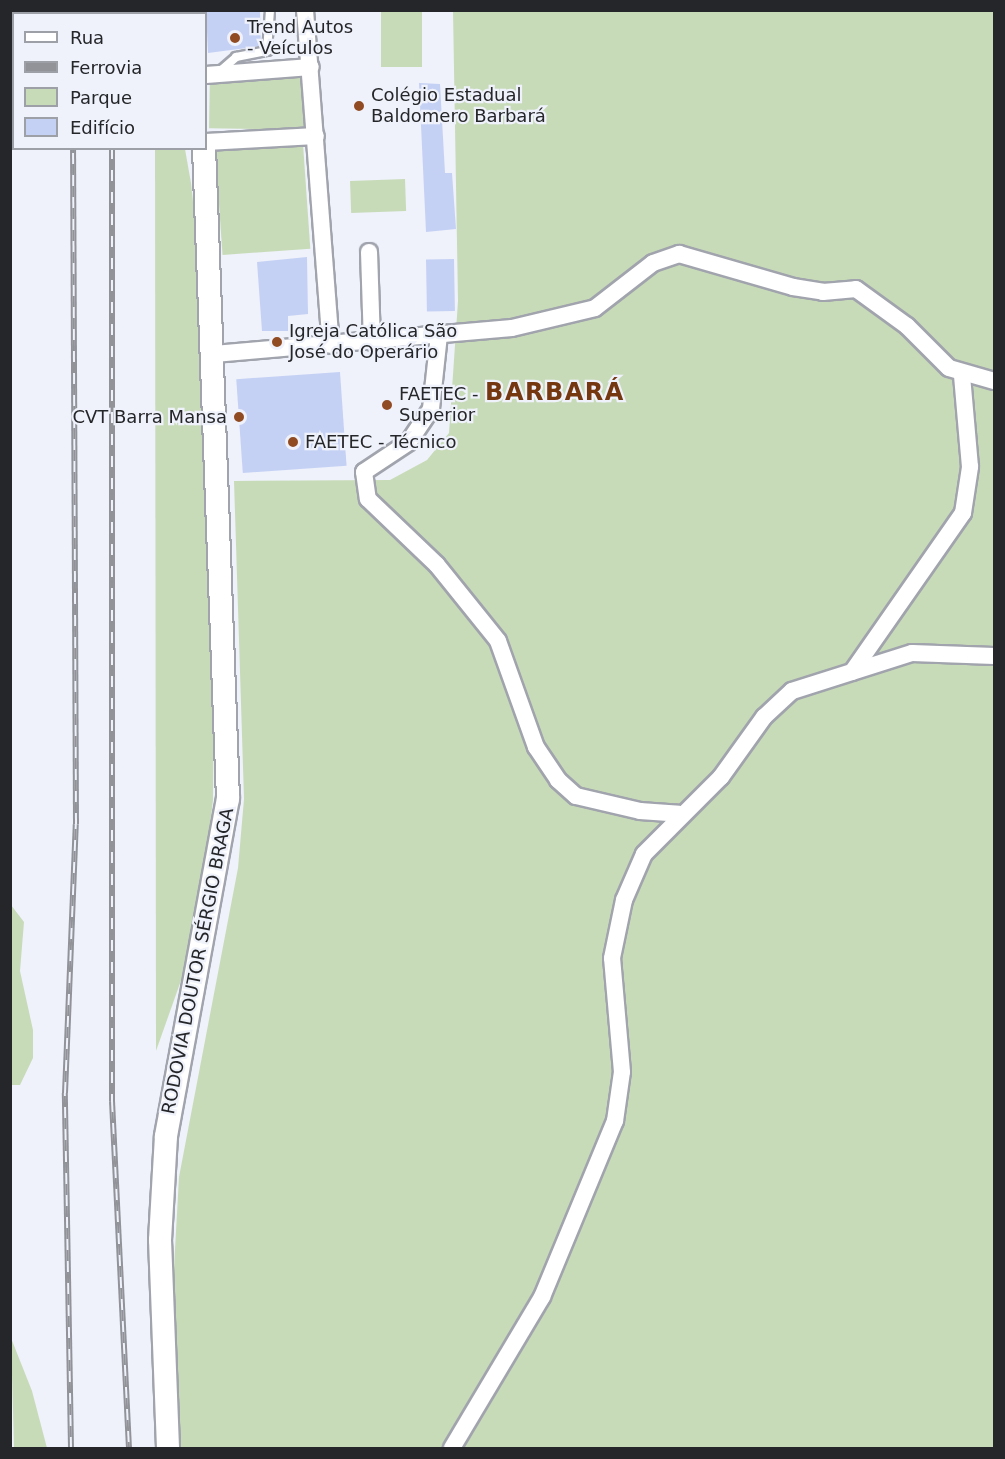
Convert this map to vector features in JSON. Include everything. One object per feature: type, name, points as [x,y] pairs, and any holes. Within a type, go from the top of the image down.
[{"type":"main road","name":"RODOVIA DOUTOR SÉRGIO BRAGA","points":[[168,1449],[160,1251],[166,1136],[228,799],[214,354],[204,150]]},
{"type":"street","points":[[305,10],[331,345]]},
{"type":"street","points":[[211,75],[310,67]]},
{"type":"street","points":[[207,142],[316,136]]},
{"type":"street","points":[[369,252],[372,342]]},
{"type":"street","points":[[214,354],[512,328],[595,308],[653,263],[679,254],[794,287],[823,292],[856,289],[962,375],[994,381]]},
{"type":"street","points":[[444,334],[431,409],[409,442],[364,472],[368,499],[438,565],[498,641],[536,747],[558,780],[576,796],[640,811],[679,814]]},
{"type":"street","points":[[852,672],[963,513],[970,467],[962,375]]},
{"type":"street","points":[[452,1449],[542,1297],[615,1121],[622,1072],[612,958],[616,929],[644,854],[679,814],[734,762],[776,703],[792,691],[912,653],[994,656]]},
{"type":"lane","points":[[211,75],[236,57],[267,51],[270,10]]},
{"type":"green space","points":[[381,11],[422,11],[422,67],[381,67]]},
{"type":"green space","points":[[453,11],[994,11],[994,1448],[178,1448],[172,1304],[179,1177],[238,868],[244,799],[234,481],[390,480],[427,460],[449,433],[458,301]]},
{"type":"green space","points":[[210,71],[307,73],[306,130],[209,128]]},
{"type":"green space","points":[[303,144],[310,249],[223,255],[215,150]]},
{"type":"green space","points":[[155,150],[185,150],[200,264],[214,662],[213,800],[190,955],[156,1051]]},
{"type":"green space","points":[[405,179],[406,211],[351,213],[350,181]]},
{"type":"green space","points":[[11,905],[24,922],[20,971],[33,1030],[33,1058],[20,1085],[11,1085]]},
{"type":"green space","points":[[11,1338],[32,1391],[47,1448],[14,1448]]},
{"type":"building","name":"Trend Autos - Veículos","points":[[206,10],[260,10],[261,46],[208,53]]},
{"type":"building","points":[[419,83],[440,84],[445,173],[452,173],[456,229],[426,232]]},
{"type":"building","points":[[307,257],[308,314],[288,316],[288,331],[262,331],[257,262]]},
{"type":"building","points":[[426,259],[454,259],[455,311],[427,311]]},
{"type":"building","name":"FAETEC - Técnico","points":[[340,372],[347,466],[243,473],[236,379]]},
{"type":"railway","points":[[71,1448],[65,1093],[76,824],[73,150]]},
{"type":"railway","points":[[112,150],[112,1101],[129,1448]]},
{"type":"place","name":"Trend Autos - Veículos","points":[[235,38]]},
{"type":"place","name":"Colégio Estadual Baldomero Barbará","points":[[359,106]]},
{"type":"place","name":"Igreja Católica São José do Operário","points":[[277,342]]},
{"type":"place","name":"FAETEC - Superior","points":[[387,405]]},
{"type":"place","name":"CVT Barra Mansa","points":[[239,417]]},
{"type":"place","name":"FAETEC - Técnico","points":[[293,442]]},
{"type":"district","name":"BARBARÁ","points":[[555,393]]}]
